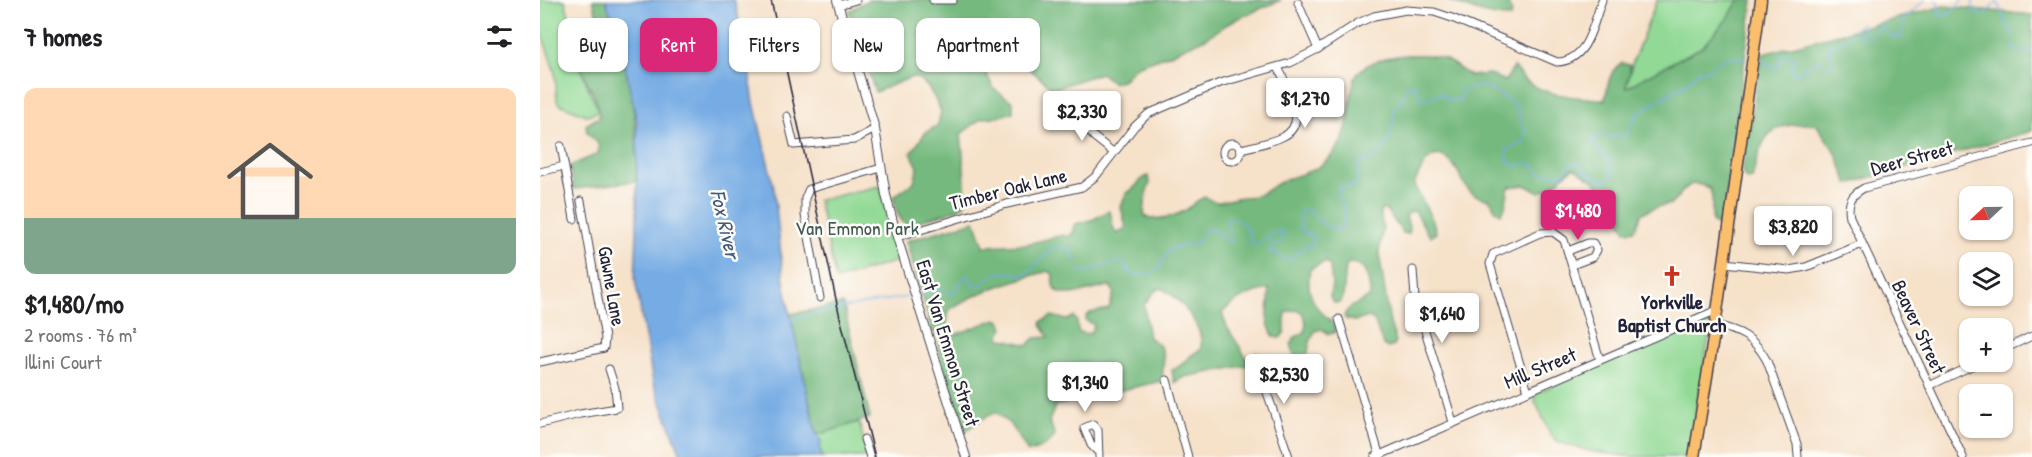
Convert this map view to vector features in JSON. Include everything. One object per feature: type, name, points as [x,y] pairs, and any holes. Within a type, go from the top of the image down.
[{"type":"main road","points":[[1694,457],[1761,0]]},
{"type":"street","points":[[838,2],[856,0]]},
{"type":"street","points":[[933,0],[953,0]]},
{"type":"street","name":"Timber Oak Lane","points":[[897,237],[1003,205],[1082,187],[1096,176],[1113,152],[1140,120],[1149,113],[1220,83],[1290,63],[1374,16],[1406,10],[1420,10],[1452,18],[1549,59],[1563,62],[1576,57],[1584,47],[1602,0]]},
{"type":"street","name":"East Van Emmon Street","points":[[838,2],[875,129],[886,195],[897,237],[966,457]]},
{"type":"street","points":[[1298,3],[1318,49]]},
{"type":"street","points":[[1241,149],[1281,138],[1290,132],[1296,120],[1296,108],[1278,67]]},
{"type":"street","points":[[1072,111],[1094,136],[1113,152]]},
{"type":"street","points":[[788,116],[794,145],[854,140],[875,129]]},
{"type":"street","name":"Deer Street","points":[[1862,244],[1848,208],[1850,199],[1856,192],[2032,142]]},
{"type":"street","points":[[561,146],[574,219]]},
{"type":"street","points":[[540,172],[564,166]]},
{"type":"street","points":[[820,298],[805,215],[805,198],[809,189],[881,168]]},
{"type":"street","name":"Gawne Lane","points":[[540,362],[604,348],[605,338],[581,201]]},
{"type":"street","points":[[1528,391],[1491,268],[1493,254],[1548,231],[1561,236],[1568,251],[1600,360]]},
{"type":"street","points":[[1568,251],[1588,243],[1593,243],[1597,250],[1593,257],[1572,265]]},
{"type":"street","points":[[1724,263],[1789,270],[1806,267],[1862,244]]},
{"type":"street","name":"Beaver Street","points":[[1862,244],[1963,457]]},
{"type":"street","points":[[1413,270],[1415,298],[1453,422]]},
{"type":"street","name":"Mill Street","points":[[1378,456],[1717,310]]},
{"type":"street","points":[[1339,319],[1378,456]]},
{"type":"street","points":[[1715,326],[1739,331],[1760,349],[1767,361],[1797,444],[1798,457]]},
{"type":"street","points":[[2013,345],[2032,336]]},
{"type":"street","points":[[1256,360],[1289,457]]},
{"type":"street","points":[[540,424],[617,408],[615,388],[609,369]]},
{"type":"street","points":[[1929,386],[1959,372]]},
{"type":"street","points":[[1167,380],[1188,457]]},
{"type":"street","points":[[864,439],[870,457]]},
{"type":"green space","points":[[540,0],[565,0],[569,18],[558,18],[558,72],[583,72],[599,110],[593,114],[586,115],[559,104],[555,73],[540,28]]},
{"type":"green space","points":[[593,0],[606,0],[612,18],[598,18]]},
{"type":"green space","points":[[868,0],[1281,0],[1232,21],[1206,38],[1136,66],[1124,79],[1113,83],[1101,73],[1053,89],[1032,72],[1040,72],[1040,18],[916,18],[916,72],[986,72],[994,89],[1013,102],[1013,112],[998,117],[982,118],[961,134],[965,184],[964,205],[905,225],[898,215],[893,197],[914,182],[918,167],[911,153],[925,133],[938,125],[941,111],[926,85],[912,77],[875,92],[869,72],[904,72],[904,18],[851,18],[849,11]]},
{"type":"green space","points":[[1447,0],[1506,0],[1512,12],[1511,17],[1486,14]]},
{"type":"green space","points":[[1657,0],[1739,0],[1728,18],[1702,47],[1626,88],[1633,61]]},
{"type":"green space","points":[[1739,0],[1753,0],[1722,222],[1716,225],[1712,222],[1710,189],[1696,184],[1687,187],[1671,204],[1642,213],[1635,230],[1626,231],[1616,214],[1602,198],[1595,182],[1574,168],[1550,187],[1539,192],[1525,185],[1509,187],[1505,207],[1501,214],[1496,211],[1490,200],[1476,196],[1469,190],[1447,159],[1440,155],[1434,156],[1424,164],[1414,185],[1433,221],[1436,233],[1431,236],[1428,234],[1415,211],[1406,216],[1410,231],[1408,234],[1403,233],[1387,211],[1382,209],[1380,212],[1383,229],[1379,253],[1390,323],[1396,341],[1394,346],[1388,348],[1383,345],[1374,320],[1369,317],[1355,321],[1346,319],[1344,316],[1349,309],[1370,296],[1368,279],[1363,269],[1355,264],[1349,263],[1346,266],[1343,298],[1339,303],[1334,303],[1330,297],[1332,284],[1330,266],[1325,262],[1310,269],[1309,287],[1315,304],[1336,328],[1334,333],[1328,334],[1322,329],[1315,331],[1305,366],[1296,362],[1291,343],[1295,337],[1304,333],[1306,323],[1302,312],[1296,310],[1287,312],[1285,332],[1280,338],[1274,337],[1268,324],[1269,289],[1244,297],[1222,313],[1227,327],[1243,351],[1249,365],[1184,377],[1174,383],[1172,370],[1200,350],[1201,342],[1195,323],[1189,314],[1175,297],[1160,288],[1144,305],[1149,338],[1160,346],[1162,351],[1164,362],[1162,381],[1056,405],[1049,421],[1055,435],[1050,442],[1036,450],[1028,452],[1012,426],[997,413],[990,414],[965,431],[939,352],[938,345],[941,340],[996,319],[1003,327],[999,338],[1028,345],[1035,338],[1049,337],[1041,325],[1042,321],[1052,316],[1067,320],[1074,317],[1077,321],[1078,332],[1090,334],[1094,326],[1086,321],[1086,317],[1090,313],[1109,309],[1114,292],[1110,286],[1079,293],[1062,293],[1056,290],[1053,274],[1048,271],[997,287],[960,303],[949,310],[945,330],[933,333],[906,241],[975,221],[984,246],[1027,244],[1063,235],[1069,237],[1076,224],[1094,219],[1109,211],[1117,234],[1126,228],[1121,207],[1126,193],[1148,176],[1150,183],[1146,194],[1144,214],[1149,219],[1177,214],[1206,197],[1220,202],[1260,194],[1281,182],[1319,167],[1331,156],[1345,132],[1352,89],[1359,72],[1368,65],[1393,56],[1434,56],[1448,61],[1470,76],[1489,74],[1505,81],[1514,67],[1531,85],[1543,90],[1567,96],[1605,100],[1609,79],[1617,66],[1622,63],[1630,65],[1627,88],[1702,47],[1728,18]]},
{"type":"green space","points":[[1944,6],[2032,15],[2032,131],[1848,184],[1836,153],[1816,124],[1787,126],[1777,129],[1764,141],[1752,179],[1747,180],[1742,173],[1762,54]]},
{"type":"green space","points":[[583,72],[627,72],[636,135],[636,181],[574,189],[570,166],[598,154],[599,145],[587,132],[586,125],[599,117],[595,97]]},
{"type":"green space","name":"Van Emmon Park","points":[[880,186],[900,260],[836,280],[818,200]]},
{"type":"green space","points":[[843,304],[870,418],[817,435],[790,314]]},
{"type":"green space","points":[[1704,320],[1709,323],[1710,331],[1688,457],[1632,457],[1590,451],[1558,442],[1551,435],[1535,401],[1536,393]]},
{"type":"green space","points":[[859,422],[868,457],[822,457],[817,435]]},
{"type":"water","name":"Fox River","points":[[606,0],[734,0],[739,18],[729,18],[729,72],[749,72],[774,188],[783,275],[790,314],[817,435],[821,441],[822,457],[682,457],[653,382],[635,279],[637,122],[626,72],[628,18],[611,18]]},
{"type":"waterway","points":[[1761,60],[1774,67],[1780,66],[1780,57],[1787,55],[1794,59],[1792,67],[1794,74],[1819,60],[1826,66],[1833,65],[1828,48],[1831,44],[1844,41],[1861,24],[1864,25],[1864,30],[1860,33],[1860,38],[1869,36],[1882,26],[1891,37],[1901,37],[1903,20],[1925,0]]},
{"type":"waterway","points":[[1935,0],[1938,2],[1939,15],[1946,16],[1963,0]]},
{"type":"waterway","points":[[1973,0],[1973,11],[1979,14],[1988,12],[1997,1],[2012,35]]},
{"type":"waterway","points":[[2013,44],[2014,50],[2032,52]]},
{"type":"waterway","points":[[1079,271],[1084,272],[1117,262],[1125,264],[1129,272],[1134,275],[1150,274],[1159,268],[1168,251],[1197,243],[1204,231],[1211,228],[1225,240],[1232,242],[1227,218],[1237,220],[1244,225],[1249,230],[1249,242],[1256,245],[1280,230],[1284,234],[1280,243],[1271,245],[1270,253],[1278,254],[1281,259],[1290,260],[1301,249],[1314,244],[1313,237],[1300,229],[1300,212],[1307,209],[1322,223],[1335,230],[1343,225],[1344,208],[1338,186],[1348,188],[1356,185],[1359,164],[1376,155],[1384,147],[1391,132],[1394,109],[1404,96],[1407,87],[1414,84],[1421,99],[1440,93],[1446,99],[1454,101],[1460,99],[1462,91],[1478,87],[1490,89],[1515,104],[1526,135],[1523,143],[1507,150],[1507,160],[1513,165],[1532,163],[1540,173],[1561,175],[1572,163],[1579,164],[1584,171],[1604,181],[1611,178],[1611,166],[1592,139],[1603,134],[1613,138],[1618,133],[1624,137],[1637,114],[1687,83],[1698,71],[1709,69],[1722,60],[1732,57],[1745,58]]},
{"type":"waterway","points":[[921,294],[941,288],[946,293],[952,294],[966,276],[970,278],[975,287],[998,273],[1025,275],[1054,248],[1065,247],[1071,251],[1076,263]]},
{"type":"waterway","points":[[791,319],[911,296]]},
{"type":"railway","points":[[771,0],[839,313],[875,457]]},
{"type":"place","name":"Yorkville Baptist Church","points":[[1672,276]]}]
